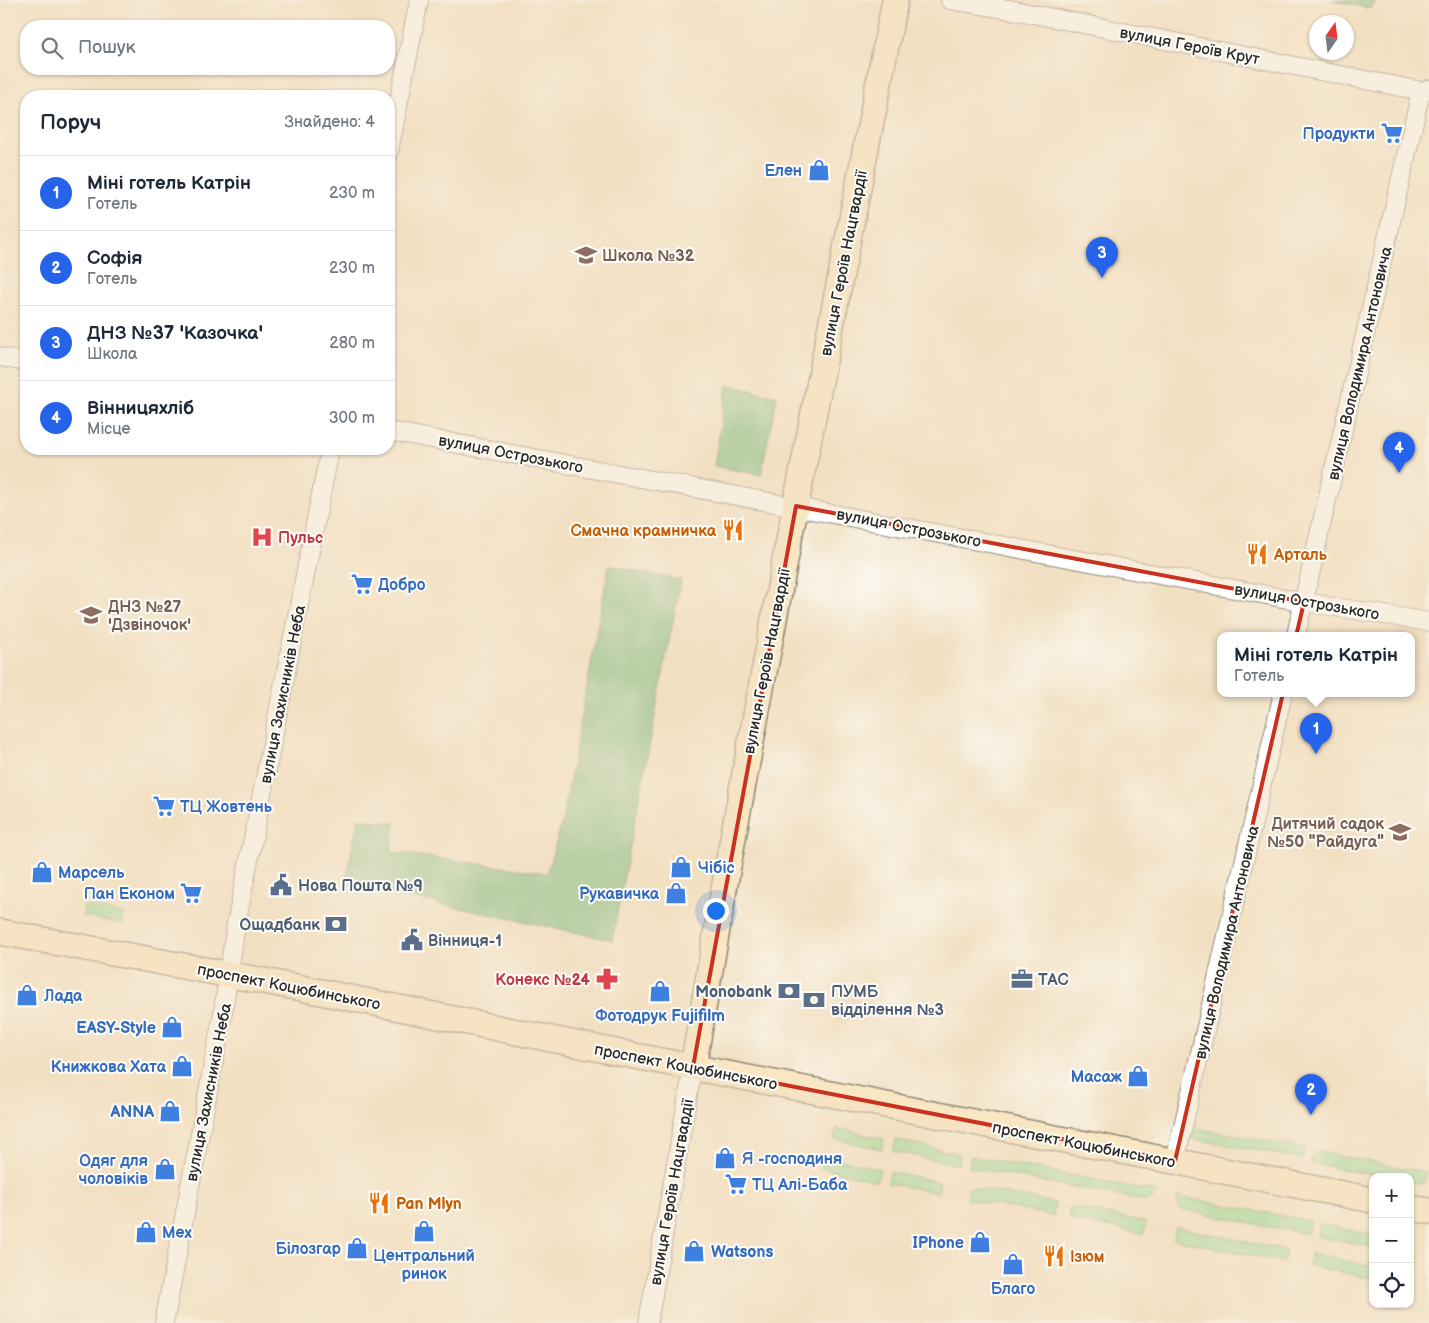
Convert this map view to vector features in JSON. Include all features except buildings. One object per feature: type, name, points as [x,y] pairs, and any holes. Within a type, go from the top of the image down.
[{"type":"main road","name":"вулиця Героїв Нацгвардії","points":[[693,1067],[734,832],[895,0]]},
{"type":"main road","name":"проспект Коцюбинського","points":[[0,932],[229,974],[1369,1199]]},
{"type":"main road","points":[[1414,1209],[1429,1212]]},
{"type":"street","points":[[395,120],[418,0]]},
{"type":"street","name":"вулиця Героїв Крут","points":[[950,0],[1013,10],[1425,90]]},
{"type":"street","name":"вулиця Володимира Антоновича","points":[[1297,632],[1425,90]]},
{"type":"street","points":[[0,357],[20,361]]},
{"type":"street","name":"вулиця Острозького","points":[[395,432],[1304,602],[1429,622]]},
{"type":"street","name":"вулиця Захисників Неба","points":[[164,1323],[222,1018],[236,925],[329,455]]},
{"type":"street","name":"вулиця Володимира Антоновича","points":[[1175,1161],[1282,697]]},
{"type":"street","name":"вулиця Героїв Нацгвардії","points":[[648,1323],[693,1067]]},
{"type":"highlighted area","points":[[796,506],[1304,602],[1175,1161],[693,1067]]},
{"type":"green space","points":[[1332,0],[1377,0],[1373,6],[1367,8]]},
{"type":"green space","points":[[727,385],[777,396],[761,475],[714,466]]},
{"type":"green space","points":[[609,565],[681,580],[612,940],[345,884],[358,819],[395,823],[391,852],[547,873],[562,822]]},
{"type":"green space","points":[[84,906],[124,914],[122,924],[83,916]]},
{"type":"green space","points":[[837,1128],[884,1139],[882,1149],[834,1139]]},
{"type":"green space","points":[[1201,1129],[1305,1148],[1303,1159],[1188,1138],[1190,1133]]},
{"type":"green space","points":[[896,1140],[960,1154],[958,1165],[893,1151]]},
{"type":"green space","points":[[1314,1151],[1426,1172],[1424,1184],[1414,1183],[1414,1173],[1369,1174],[1311,1163]]},
{"type":"green space","points":[[824,1156],[880,1169],[877,1181],[821,1168]]},
{"type":"green space","points":[[971,1156],[1157,1192],[1149,1202],[969,1167]]},
{"type":"green space","points":[[890,1172],[940,1182],[938,1193],[888,1183]]},
{"type":"green space","points":[[969,1187],[1055,1203],[1053,1216],[967,1199]]},
{"type":"green space","points":[[1177,1196],[1310,1221],[1307,1234],[1179,1209]]},
{"type":"green space","points":[[1070,1207],[1146,1222],[1144,1234],[1068,1219]]},
{"type":"green space","points":[[1319,1224],[1369,1234],[1369,1246],[1317,1236]]},
{"type":"green space","points":[[1176,1227],[1286,1250],[1283,1262],[1174,1239]]},
{"type":"green space","points":[[1311,1253],[1369,1266],[1369,1278],[1308,1265]]},
{"type":"place","name":"Продукти","points":[[1392,133]]},
{"type":"place","name":"Елен","points":[[819,170]]},
{"type":"place","name":"Школа №32","points":[[586,255]]},
{"type":"place","name":"ДНЗ №37 'Казочка'","points":[[1102,278]]},
{"type":"place","name":"Вінницяхліб","points":[[1399,473]]},
{"type":"place","name":"Смачна крамничка","points":[[733,530]]},
{"type":"place","name":"Пульс","points":[[262,537]]},
{"type":"place","name":"Арталь","points":[[1257,554]]},
{"type":"place","name":"Добро","points":[[362,584]]},
{"type":"place","name":"ДНЗ №27 'Дзвіночок'","points":[[91,615]]},
{"type":"place","name":"Міні готель Катрін","points":[[1316,754]]},
{"type":"place","name":"ТЦ Жовтень","points":[[164,806]]},
{"type":"place","name":"Дитячий садок №50 \"Райдуга\"","points":[[1400,832]]},
{"type":"place","name":"Чібіс","points":[[681,867]]},
{"type":"place","name":"Марсель","points":[[42,872]]},
{"type":"place","name":"Нова Пошта №9","points":[[281,885]]},
{"type":"place","name":"Пан Економ","points":[[191,893]]},
{"type":"place","name":"Рукавичка","points":[[676,893]]},
{"type":"place","name":"Ощадбанк","points":[[336,924]]},
{"type":"place","name":"Вінниця-1","points":[[412,940]]},
{"type":"place","name":"Конекс №24","points":[[607,979]]},
{"type":"place","name":"ТАС","points":[[1022,979]]},
{"type":"place","name":"Фотодрук Fujifilm","points":[[660,991]]},
{"type":"place","name":"Monobank","points":[[789,991]]},
{"type":"place","name":"Лада","points":[[27,995]]},
{"type":"place","name":"ПУМБ відділення №3","points":[[814,1000]]},
{"type":"place","name":"EASY-Style","points":[[172,1027]]},
{"type":"place","name":"Книжкова Хата","points":[[182,1066]]},
{"type":"place","name":"Масаж","points":[[1138,1076]]},
{"type":"place","name":"ANNA","points":[[170,1111]]},
{"type":"place","name":"Софія","points":[[1311,1115]]},
{"type":"place","name":"Я -господиня","points":[[725,1158]]},
{"type":"place","name":"Одяг для чоловіків","points":[[165,1169]]},
{"type":"place","name":"ТЦ Алі-Баба","points":[[736,1184]]},
{"type":"place","name":"Pan Mlyn","points":[[379,1203]]},
{"type":"place","name":"Центральний ринок","points":[[424,1231]]},
{"type":"place","name":"Мех","points":[[146,1232]]},
{"type":"place","name":"IPhone","points":[[980,1242]]},
{"type":"place","name":"Білозгар","points":[[357,1248]]},
{"type":"place","name":"Watsons","points":[[694,1251]]},
{"type":"place","name":"Ізюм","points":[[1054,1256]]},
{"type":"place","name":"Благо","points":[[1013,1264]]}]
